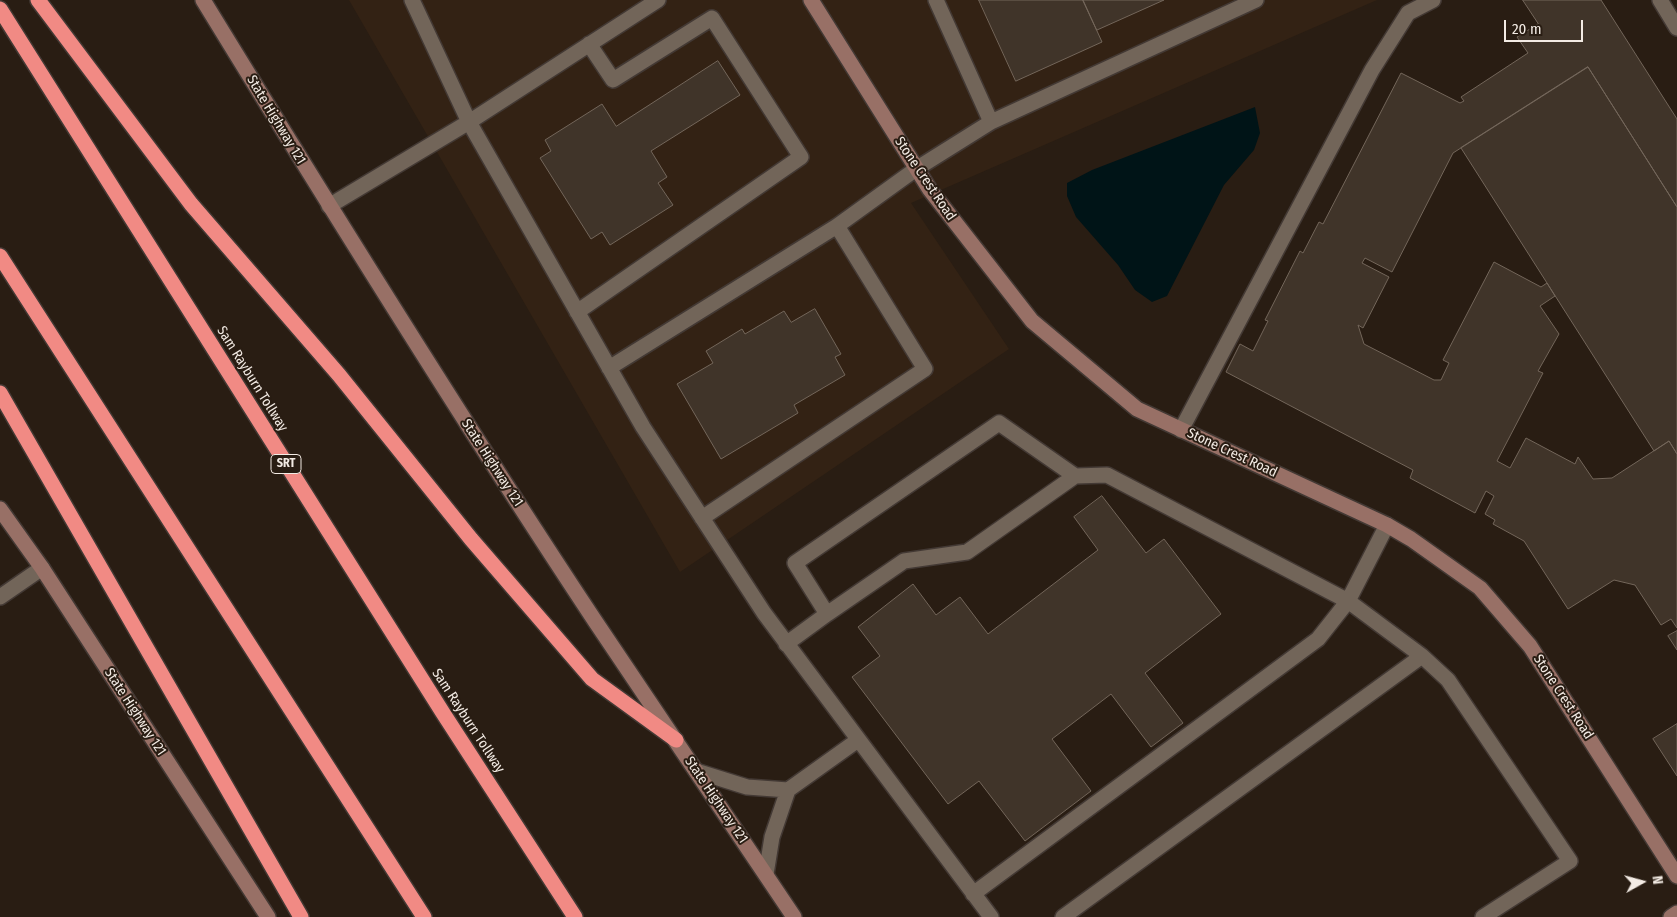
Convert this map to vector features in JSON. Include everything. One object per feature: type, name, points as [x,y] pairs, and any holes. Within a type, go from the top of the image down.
[{"type":"highway","points":[[38,0],[191,204],[339,375],[471,538],[592,679],[676,740]]},
{"type":"highway","name":"Sam Rayburn Tollway","points":[[0,9],[438,704],[575,917]]},
{"type":"highway","points":[[0,256],[424,917]]},
{"type":"highway","points":[[0,393],[301,917]]},
{"type":"main road","name":"State Highway 121","points":[[203,0],[329,206],[500,475],[794,917]]},
{"type":"main road","name":"Stone Crest Road","points":[[811,0],[930,190],[1032,321],[1138,409],[1387,525],[1411,539],[1480,588],[1530,646],[1677,876]]},
{"type":"main road","name":"State Highway 121","points":[[0,509],[42,568],[268,917]]},
{"type":"main road","points":[[1671,917],[1677,913]]},
{"type":"lane","points":[[412,0],[469,122],[643,427],[786,644],[991,917]]},
{"type":"lane","points":[[329,206],[469,122],[658,0]]},
{"type":"lane","points":[[936,0],[991,122]]},
{"type":"lane","points":[[609,368],[837,226],[916,169],[991,122],[1256,0]]},
{"type":"lane","points":[[1181,430],[1372,70],[1408,13],[1433,0]]},
{"type":"lane","points":[[1660,0],[1677,28]]},
{"type":"lane","points":[[577,312],[801,157],[712,18],[613,80],[589,44]]},
{"type":"lane","points":[[702,518],[925,369],[837,226]]},
{"type":"lane","points":[[827,614],[794,563],[999,423],[1075,476]]},
{"type":"lane","points":[[786,644],[904,561],[967,552],[1075,476],[1107,475],[1348,601],[1422,656],[1448,680],[1570,861],[1483,917]]},
{"type":"lane","points":[[973,894],[1318,640],[1348,601],[1387,525]]},
{"type":"lane","points":[[0,596],[42,568]]},
{"type":"lane","points":[[1063,917],[1422,656]]},
{"type":"lane","points":[[766,874],[772,837],[788,790],[858,740]]},
{"type":"lane","points":[[696,771],[747,787],[788,790]]},
{"type":"shaded area","points":[[349,0],[1377,0],[911,203],[1009,349],[680,572]]},
{"type":"shaded area","points":[[1255,107],[1260,133],[1254,150],[1224,185],[1167,296],[1152,302],[1135,290],[1118,265],[1076,217],[1067,196],[1067,183],[1092,170]]},
{"type":"building","points":[[979,0],[1083,0],[1102,42],[1016,81]]},
{"type":"building","points":[[1083,0],[1164,0],[1097,30]]},
{"type":"building","points":[[1523,0],[1601,0],[1677,119],[1677,207],[1588,67],[1453,153],[1392,272],[1365,258],[1362,263],[1389,277],[1363,328],[1358,325],[1364,344],[1434,380],[1441,380],[1449,363],[1443,360],[1494,262],[1541,287],[1547,283],[1555,296],[1540,306],[1559,334],[1538,371],[1543,373],[1497,461],[1510,468],[1526,438],[1575,464],[1578,457],[1593,479],[1612,478],[1669,441],[1677,454],[1677,628],[1671,619],[1661,625],[1635,585],[1614,580],[1568,609],[1524,541],[1493,524],[1495,520],[1485,514],[1494,496],[1486,491],[1475,513],[1410,478],[1413,470],[1226,372],[1240,344],[1253,351],[1268,321],[1265,320],[1300,251],[1303,253],[1319,222],[1323,224],[1401,73],[1460,103],[1464,101],[1461,97],[1528,53],[1517,37],[1538,24]]},
{"type":"building","points":[[718,61],[740,95],[651,151],[667,177],[658,183],[673,205],[610,245],[602,232],[591,239],[540,158],[551,151],[545,140],[602,104],[616,126]]},
{"type":"building","points":[[1588,67],[1677,207],[1677,454],[1669,441],[1654,451],[1461,148]]},
{"type":"building","points":[[815,309],[841,354],[835,357],[845,375],[794,405],[798,413],[721,459],[677,384],[713,363],[706,351],[742,329],[745,334],[784,311],[791,322]]},
{"type":"building","points":[[1102,496],[1146,553],[1164,539],[1221,614],[1145,673],[1183,723],[1151,747],[1111,694],[1052,739],[1091,791],[1025,841],[979,781],[948,804],[852,677],[880,656],[858,627],[913,584],[936,615],[960,597],[988,634],[1098,550],[1074,517]]},
{"type":"building","points":[[1677,631],[1677,650],[1668,636]]},
{"type":"building","points":[[1677,724],[1677,776],[1653,739]]}]
